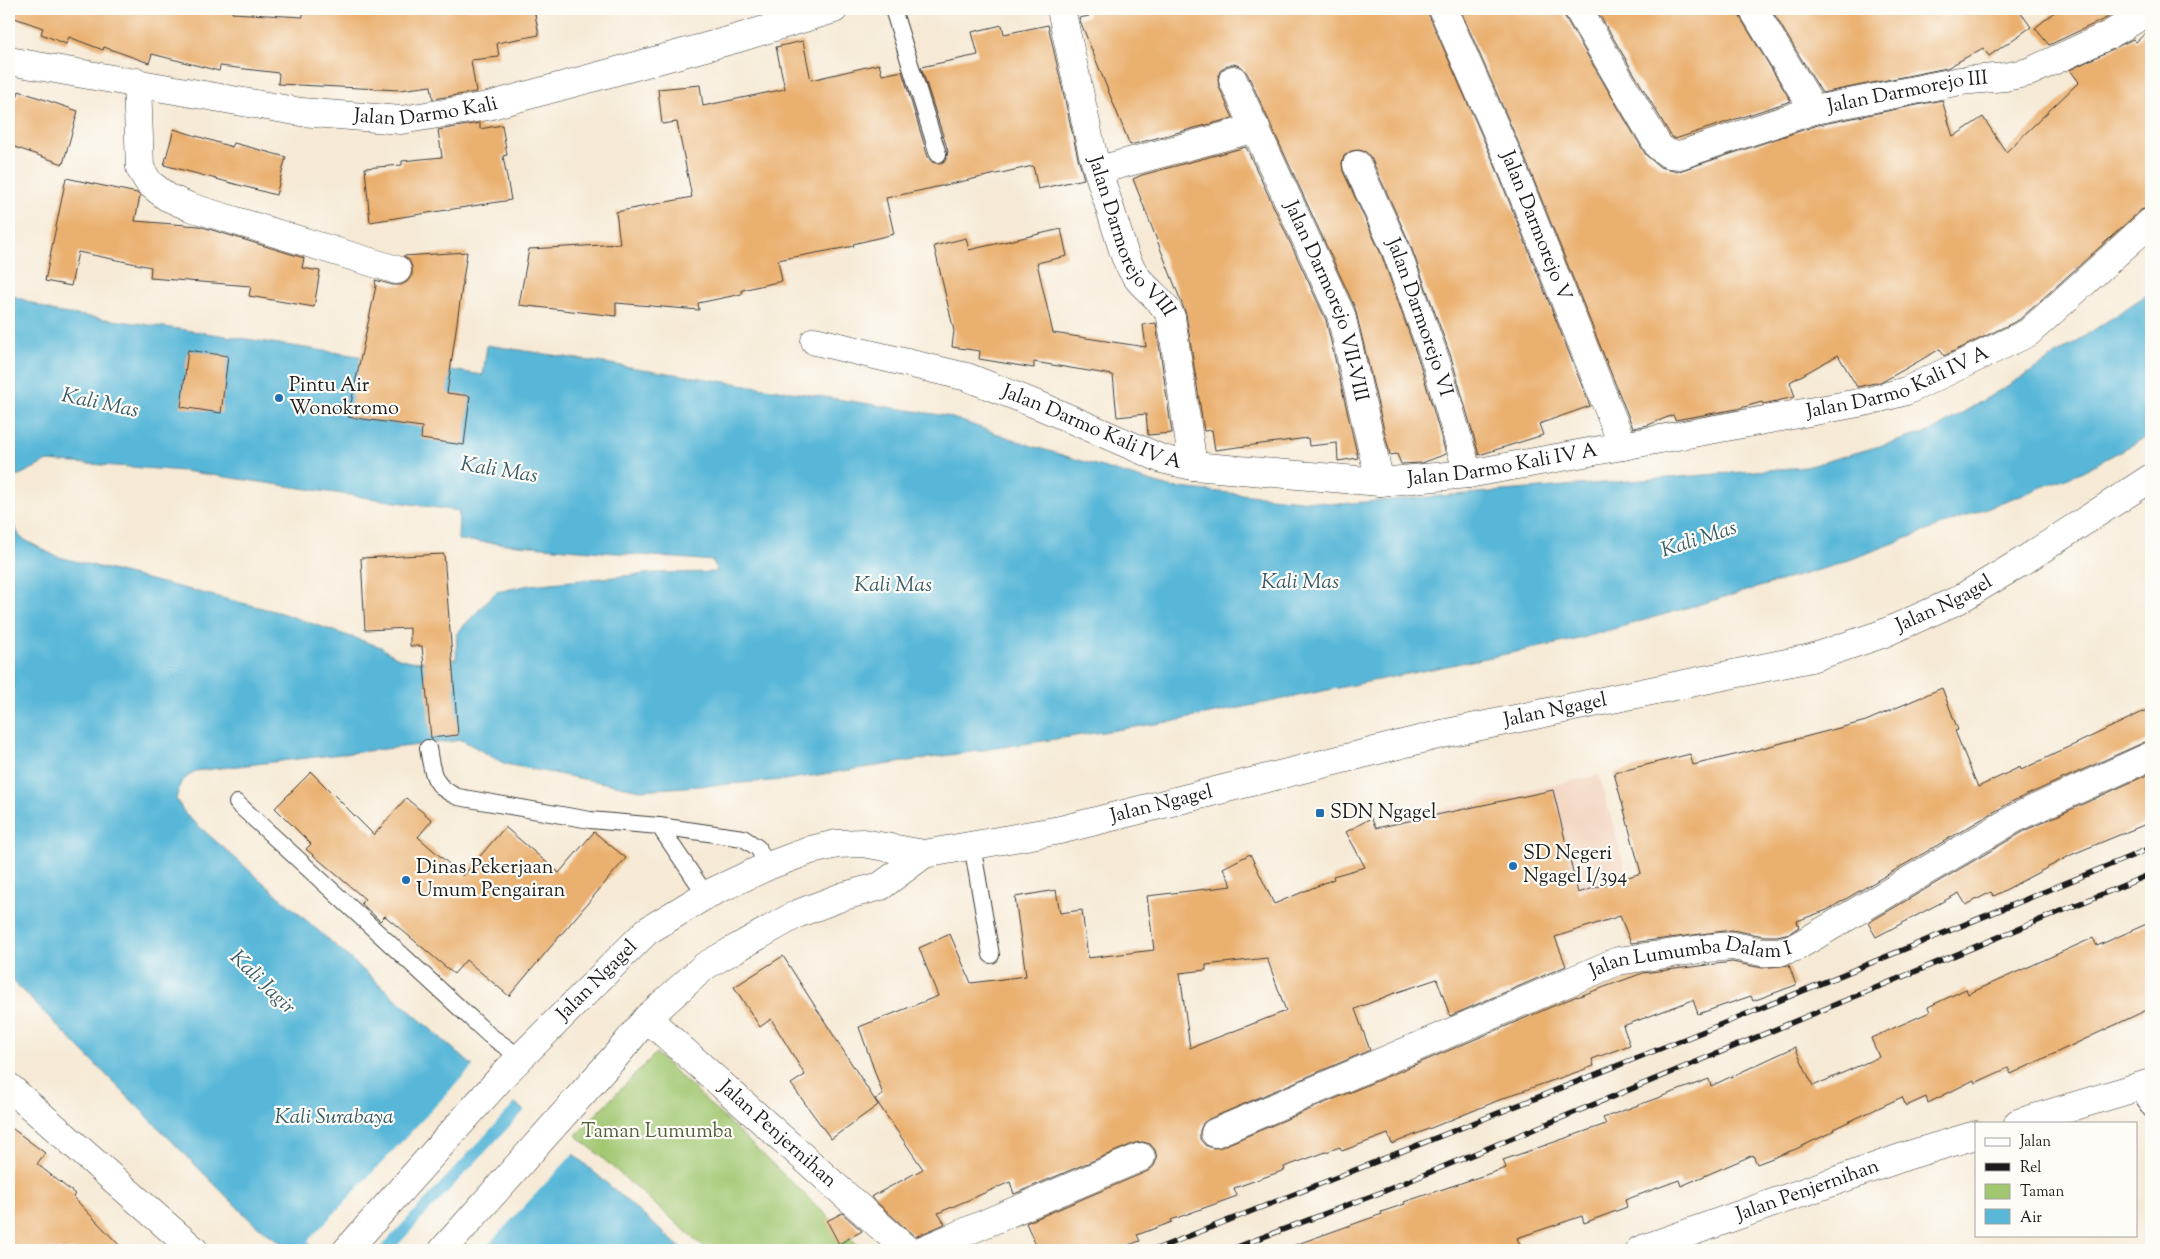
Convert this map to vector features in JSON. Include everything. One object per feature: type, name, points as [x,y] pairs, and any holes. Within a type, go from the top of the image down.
[{"type":"main road","name":"Jalan Darmo Kali","points":[[9,60],[301,112],[401,120],[488,106],[834,9]]},
{"type":"main road","name":"Jalan Darmorejo VIII","points":[[1061,9],[1093,155],[1130,269],[1167,308],[1171,317],[1193,466]]},
{"type":"main road","name":"Jalan Darmorejo V","points":[[1443,9],[1508,157],[1624,446]]},
{"type":"main road","name":"Jalan Darmorejo III","points":[[1578,9],[1659,148],[1669,154],[1680,155],[1814,110],[1960,81],[2029,72],[2108,35],[2140,11]]},
{"type":"main road","points":[[1753,9],[1814,110]]},
{"type":"main road","name":"Jalan Darmorejo VII-VIII","points":[[1234,80],[1341,315],[1380,482]]},
{"type":"main road","points":[[137,82],[140,168],[149,183],[167,197],[190,207],[397,270]]},
{"type":"main road","points":[[1099,170],[1256,128]]},
{"type":"main road","name":"Jalan Darmorejo VI","points":[[1357,165],[1400,259],[1436,362],[1468,474]]},
{"type":"main road","name":"Jalan Darmo Kali IV A","points":[[816,341],[967,377],[1043,407],[1142,452],[1162,459],[1193,466],[1380,482],[1468,474],[1869,401],[1906,391],[2028,332],[2151,222]]},
{"type":"main road","name":"Jalan Ngagel","points":[[347,1250],[513,1064],[647,931],[706,895],[768,866],[810,850],[837,844],[863,843],[924,854],[1060,830],[1442,734],[1811,658],[1882,634],[1958,600],[2031,556],[2151,478]]},
{"type":"main road","name":"Jalan Lumumba Dalam I","points":[[1215,1133],[1618,962],[1708,948],[1733,946],[1762,952],[1779,952],[1796,947],[2020,816],[2151,756]]},
{"type":"main road","name":"Jalan Ngagel","points":[[442,1250],[648,1018],[705,966],[796,914],[844,896],[881,886],[924,854]]},
{"type":"main road","name":"Jalan Penjernihan","points":[[648,1018],[907,1250]]},
{"type":"main road","points":[[2021,1122],[2144,1085]]},
{"type":"main road","points":[[9,1087],[194,1250]]},
{"type":"main road","name":"Jalan Penjernihan","points":[[1640,1250],[1909,1155],[1975,1135]]},
{"type":"main road","points":[[922,1250],[1141,1156]]},
{"type":"lane","points":[[893,9],[938,154]]},
{"type":"lane","points":[[428,748],[432,772],[437,783],[447,792],[458,797],[590,820],[659,826],[743,838],[758,848],[768,866]]},
{"type":"lane","points":[[237,803],[489,1035],[513,1064]]},
{"type":"lane","points":[[659,826],[706,895]]},
{"type":"lane","points":[[972,845],[991,955]]},
{"type":"lane","points":[[2144,1085],[2151,1110]]},
{"type":"shaded area","name":"SD Negeri Ngagel I/394","points":[[1599,775],[1638,913],[1464,967],[1419,936],[1390,820]]},
{"type":"green space","name":"Taman Lumumba","points":[[656,1053],[863,1250],[707,1250],[576,1135]]},
{"type":"water","name":"Kali Mas","points":[[2151,292],[2151,435],[2079,473],[1836,565],[1575,640],[1175,721],[784,780],[641,790],[505,764],[462,740],[195,771],[181,782],[176,799],[186,815],[683,1250],[291,1250],[252,1222],[9,977],[9,518],[21,538],[55,556],[278,612],[381,647],[399,658],[417,662],[456,659],[457,633],[496,592],[530,585],[655,573],[717,572],[713,561],[458,540],[459,511],[184,471],[48,461],[11,479],[9,485],[9,294],[55,312],[483,375],[487,345],[947,416],[1032,446],[1169,487],[1340,504],[1806,467],[1932,431],[2032,371]]},
{"type":"pier","points":[[475,1064],[517,1101],[378,1250],[317,1250],[308,1241]]},
{"type":"pier","points":[[526,1109],[575,1152],[483,1250],[393,1250]]},
{"type":"building","points":[[9,9],[233,9],[232,13],[303,17],[303,9],[534,9],[539,35],[497,43],[499,57],[471,60],[476,92],[433,99],[431,86],[400,90],[278,84],[279,73],[220,66],[219,71],[152,54],[149,63],[104,47],[103,50],[69,37],[66,44],[41,34],[43,28],[9,16]]},
{"type":"building","points":[[1087,9],[1428,9],[1494,163],[1590,406],[1539,424],[1543,435],[1479,455],[1451,357],[1410,244],[1371,158],[1366,152],[1359,150],[1351,151],[1344,156],[1342,163],[1343,171],[1382,256],[1421,367],[1446,454],[1422,463],[1401,464],[1397,454],[1390,455],[1355,308],[1247,73],[1242,67],[1234,64],[1226,66],[1220,71],[1218,78],[1219,87],[1233,118],[1130,145],[1079,18],[1089,16]]},
{"type":"building","points":[[1460,9],[1562,9],[1646,155],[1660,167],[1679,171],[1818,125],[1942,100],[1953,137],[1983,117],[2006,152],[2079,82],[2070,70],[2133,39],[2136,42],[2151,28],[2151,207],[2141,210],[2019,320],[1944,356],[1940,349],[1884,381],[1857,387],[1838,355],[1790,382],[1795,397],[1675,420],[1673,415],[1648,425],[1633,428],[1522,151]]},
{"type":"building","points":[[1596,9],[1737,9],[1791,101],[1675,139],[1671,136]]},
{"type":"building","points":[[1771,9],[2018,9],[2031,27],[1989,56],[1983,48],[1947,68],[1822,93]]},
{"type":"building","points":[[2058,9],[2108,9],[2113,15],[2049,45],[2035,28]]},
{"type":"building","points":[[1002,25],[1004,34],[1048,25],[1084,179],[1038,189],[1033,166],[886,198],[894,234],[853,244],[854,246],[778,260],[782,281],[742,290],[742,294],[698,303],[699,310],[616,303],[616,316],[519,305],[529,249],[620,244],[616,212],[692,197],[677,122],[662,124],[658,89],[700,85],[703,106],[785,89],[776,47],[803,41],[811,80],[879,64],[882,75],[902,71],[928,157],[932,162],[940,164],[946,160],[948,151],[921,67],[978,55],[972,32]]},
{"type":"building","points":[[19,91],[78,111],[63,164],[9,145],[9,94],[17,98]]},
{"type":"building","points":[[480,123],[480,129],[502,125],[507,155],[503,156],[511,200],[370,222],[365,168],[402,165],[402,161],[442,157],[438,130]]},
{"type":"building","points":[[174,129],[232,147],[234,143],[286,157],[276,195],[164,165]]},
{"type":"building","points":[[1246,147],[1326,320],[1358,458],[1338,461],[1337,443],[1309,446],[1308,438],[1215,450],[1212,430],[1204,431],[1186,314],[1133,179]]},
{"type":"building","points":[[66,178],[137,193],[140,196],[135,221],[199,226],[304,258],[302,268],[320,271],[314,307],[249,296],[251,286],[150,278],[151,267],[78,252],[71,286],[45,281]]},
{"type":"building","points":[[1061,229],[1067,256],[1037,263],[1053,333],[1146,347],[1143,325],[1156,323],[1172,433],[1148,435],[1146,414],[1117,417],[1113,375],[1034,362],[1034,368],[979,359],[980,351],[952,347],[954,331],[934,246],[966,238],[969,250]]},
{"type":"building","points":[[467,252],[447,393],[470,396],[464,445],[421,439],[422,427],[348,417],[376,286],[375,280],[393,285],[401,285],[407,282],[412,275],[412,267],[409,260],[403,256]]},
{"type":"building","points":[[188,350],[228,356],[221,413],[181,407]]},
{"type":"building","points":[[444,554],[458,735],[431,738],[422,646],[410,646],[410,628],[365,630],[361,558]]},
{"type":"building","points":[[1942,688],[1958,730],[1955,731],[1978,787],[2020,767],[2021,770],[2151,708],[2151,741],[2011,802],[1827,910],[1797,921],[1799,927],[1790,933],[1764,936],[1732,930],[1631,943],[1620,916],[1555,937],[1566,966],[1450,1016],[1437,979],[1355,1009],[1370,1050],[1209,1119],[1203,1123],[1200,1131],[1200,1139],[1205,1145],[1213,1148],[1221,1147],[1577,996],[1643,973],[1732,962],[1762,968],[1789,965],[1796,985],[1753,1001],[1751,996],[1698,1014],[1693,1000],[1623,1026],[1630,1045],[1592,1059],[1594,1066],[1514,1094],[1392,1144],[1388,1134],[1342,1151],[1340,1147],[1284,1167],[1285,1170],[1234,1188],[1237,1196],[1171,1220],[1172,1222],[1137,1235],[1140,1241],[1114,1250],[1038,1250],[1026,1223],[1148,1171],[1154,1166],[1157,1158],[1155,1150],[1150,1144],[1143,1142],[1135,1143],[1014,1194],[1010,1182],[938,1213],[945,1224],[915,1237],[871,1197],[923,1169],[875,1099],[883,1095],[859,1027],[938,996],[919,948],[950,934],[971,983],[1026,976],[1015,897],[1056,890],[1060,913],[1082,910],[1088,958],[1154,950],[1147,896],[1232,886],[1223,868],[1250,854],[1274,904],[1334,879],[1333,876],[1365,867],[1346,832],[1371,818],[1376,828],[1553,790],[1578,893],[1641,873],[1614,773],[1690,754],[1693,765],[1866,721]],"holes":[[[1267,958],[1286,1011],[1190,1048],[1180,973],[1206,970],[1206,965]]]},
{"type":"building","name":"Dinas Pekerjaan Umum Pengairan","points":[[311,772],[374,835],[406,798],[432,820],[418,837],[463,876],[505,827],[559,873],[594,832],[626,858],[509,996],[466,960],[454,974],[385,916],[380,921],[361,903],[365,899],[306,849],[311,844],[275,808]]},
{"type":"building","points":[[2151,773],[2151,822],[2073,854],[1994,896],[1991,892],[1966,905],[1959,893],[1876,937],[1868,923],[2026,830]]},
{"type":"building","points":[[2151,922],[2151,1008],[2011,1074],[2008,1068],[1975,1083],[1974,1080],[1928,1103],[1926,1097],[1906,1106],[1902,1097],[1833,1129],[1834,1131],[1796,1149],[1757,1164],[1753,1155],[1681,1186],[1679,1180],[1625,1200],[1627,1207],[1584,1223],[1582,1216],[1517,1238],[1522,1250],[1292,1250],[1292,1246],[1382,1214],[1381,1212],[1405,1204],[1404,1202],[1506,1168],[1503,1160],[1606,1124],[1603,1118],[1709,1079],[1711,1086],[1795,1047],[1813,1086],[1879,1057],[1871,1038],[1930,1012],[1928,1007],[1966,989],[1968,994],[2093,938],[2097,946]]},
{"type":"building","points":[[783,956],[878,1105],[831,1139],[791,1084],[805,1075],[771,1019],[760,1027],[734,987]]},
{"type":"building","points":[[9,1126],[45,1153],[37,1164],[75,1194],[73,1197],[124,1250],[9,1250]]},
{"type":"building","points":[[842,1213],[862,1231],[839,1244],[827,1221]]},
{"type":"railway","points":[[1154,1250],[1722,1024],[2151,848]]},
{"type":"railway","points":[[1229,1250],[1382,1192],[2151,874]]},
{"type":"place","name":"Pintu Air Wonokromo","points":[[279,398]]},
{"type":"place","name":"SDN Ngagel","points":[[1320,813]]},
{"type":"place","name":"SD Negeri Ngagel I/394","points":[[1513,866]]},
{"type":"place","name":"Dinas Pekerjaan Umum Pengairan","points":[[406,880]]},
{"type":"water label","name":"Kali Jagir","points":[[262,983]]},
{"type":"water label","name":"Kali Surabaya","points":[[334,1118]]}]
